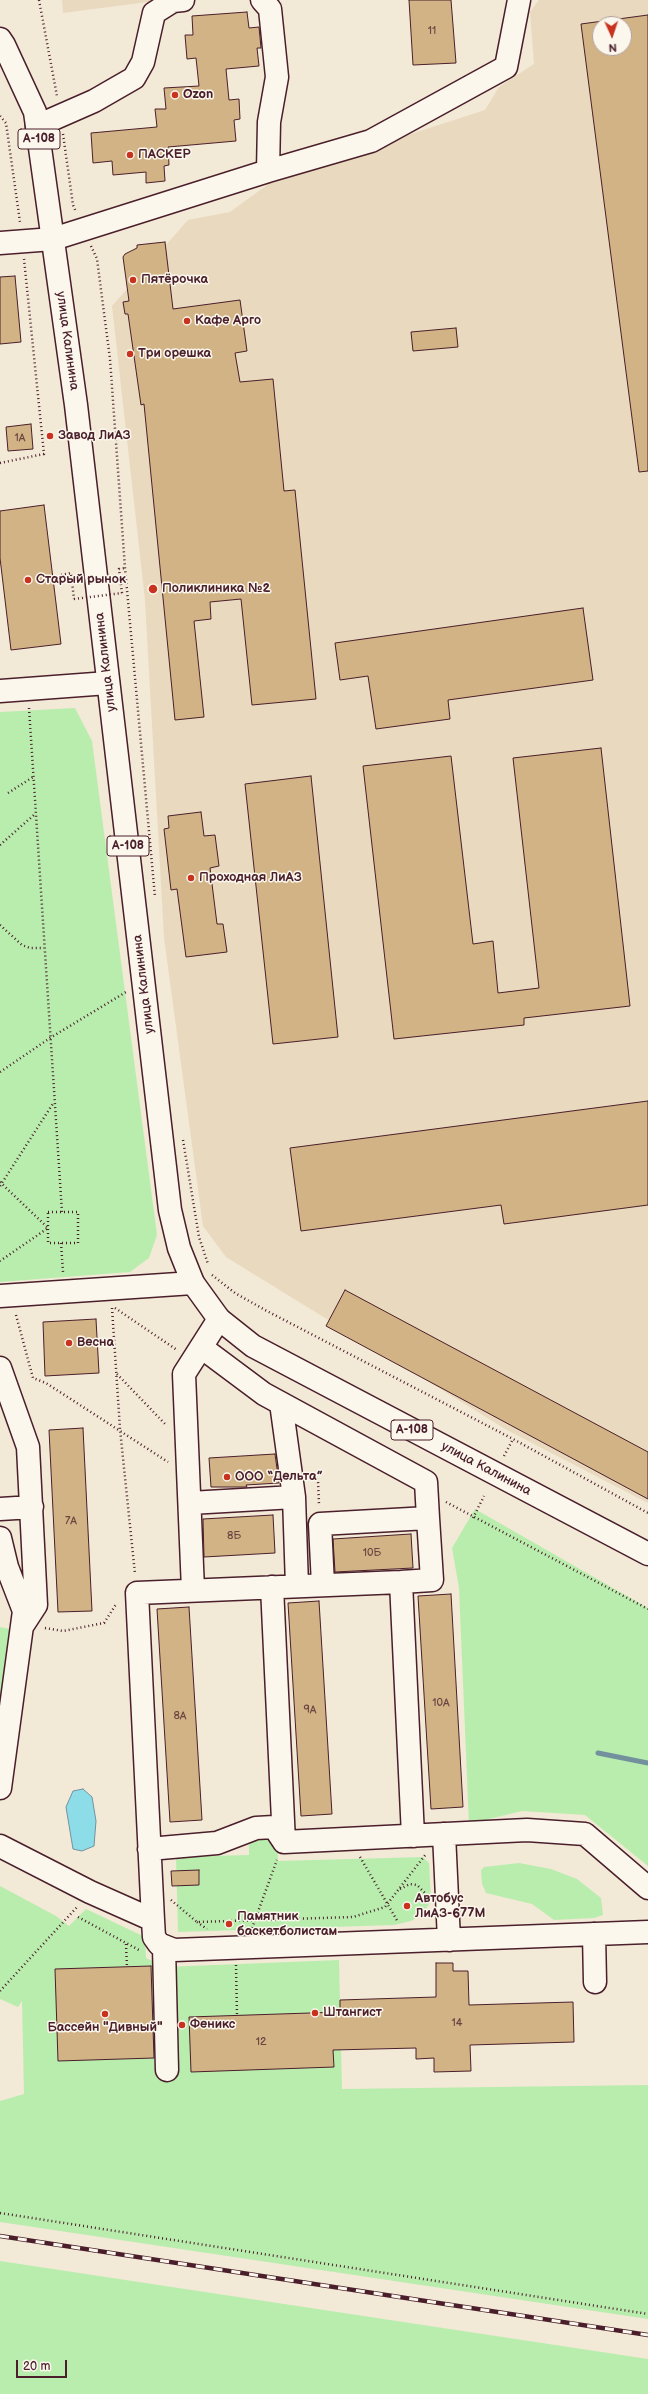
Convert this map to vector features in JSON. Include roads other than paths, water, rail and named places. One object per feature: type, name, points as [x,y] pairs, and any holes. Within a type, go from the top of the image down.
[{"type":"main road","points":[[37,126],[94,101],[134,78],[143,62],[148,33],[154,13],[173,1],[183,0]]},
{"type":"main road","points":[[262,0],[270,9],[277,77],[269,122],[268,171]]},
{"type":"main road","points":[[0,242],[53,239],[268,171],[372,141],[506,67],[519,0]]},
{"type":"main road","name":"улица Калинина","points":[[1,42],[35,112],[76,405],[170,1210],[179,1248],[202,1279],[219,1319],[253,1346],[648,1554]]},
{"type":"main road","points":[[0,691],[108,683]]},
{"type":"main road","points":[[7,1303],[202,1279]]},
{"type":"main road","points":[[194,1590],[184,1374],[219,1319]]},
{"type":"main road","points":[[167,2070],[157,1935],[151,1884],[137,1592],[432,1580],[426,1482],[264,1394],[201,1347]]},
{"type":"main road","points":[[0,1368],[28,1447],[36,1606],[23,1625]]},
{"type":"main road","points":[[281,1403],[294,1497],[297,1586]]},
{"type":"main road","points":[[190,1503],[294,1497]]},
{"type":"main road","points":[[0,1509],[32,1508]]},
{"type":"main road","points":[[323,1585],[320,1524],[428,1518]]},
{"type":"main road","points":[[0,1538],[8,1568],[24,1611],[0,1788]]},
{"type":"main road","points":[[401,1582],[413,1836]]},
{"type":"main road","points":[[272,1587],[284,1842]]},
{"type":"main road","points":[[149,1849],[217,1843],[256,1828],[274,1828],[284,1842]]},
{"type":"main road","points":[[284,1842],[527,1830],[585,1834],[648,1888]]},
{"type":"main road","points":[[444,1834],[449,1940]]},
{"type":"main road","points":[[0,1846],[90,1892],[157,1935],[174,1950],[648,1932]]},
{"type":"main road","points":[[594,1934],[595,1982]]},
{"type":"water","points":[[83,1789],[92,1797],[96,1821],[94,1846],[82,1851],[73,1849],[66,1807],[73,1791]]},
{"type":"waterway","points":[[598,1753],[648,1763]]},
{"type":"railway","points":[[0,2236],[648,2335]]},
{"type":"place","name":"Ozon","points":[[175,95]]},
{"type":"place","name":"ПАСКЕР","points":[[130,155]]},
{"type":"place","name":"Пятёрочка","points":[[133,280]]},
{"type":"place","name":"Кафе Арго","points":[[187,321]]},
{"type":"place","name":"Три орешка","points":[[130,354]]},
{"type":"place","name":"Завод ЛиАЗ","points":[[50,436]]},
{"type":"place","name":"Старый рынок","points":[[28,580]]},
{"type":"place","name":"Поликлиника №2","points":[[153,589]]},
{"type":"place","name":"Проходная ЛиАЗ","points":[[191,878]]},
{"type":"place","name":"Весна","points":[[69,1343]]},
{"type":"place","name":"ООО “Дельта”","points":[[227,1477]]},
{"type":"place","name":"Автобус ЛиАЗ-677М","points":[[407,1906]]},
{"type":"place","name":"Памятник баскетболистам","points":[[229,1924]]},
{"type":"place","name":"Штангист","points":[[315,2013]]},
{"type":"place","name":"Бассейн \"Дивный\"","points":[[105,2014]]},
{"type":"place","name":"Феникс","points":[[182,2025]]}]
